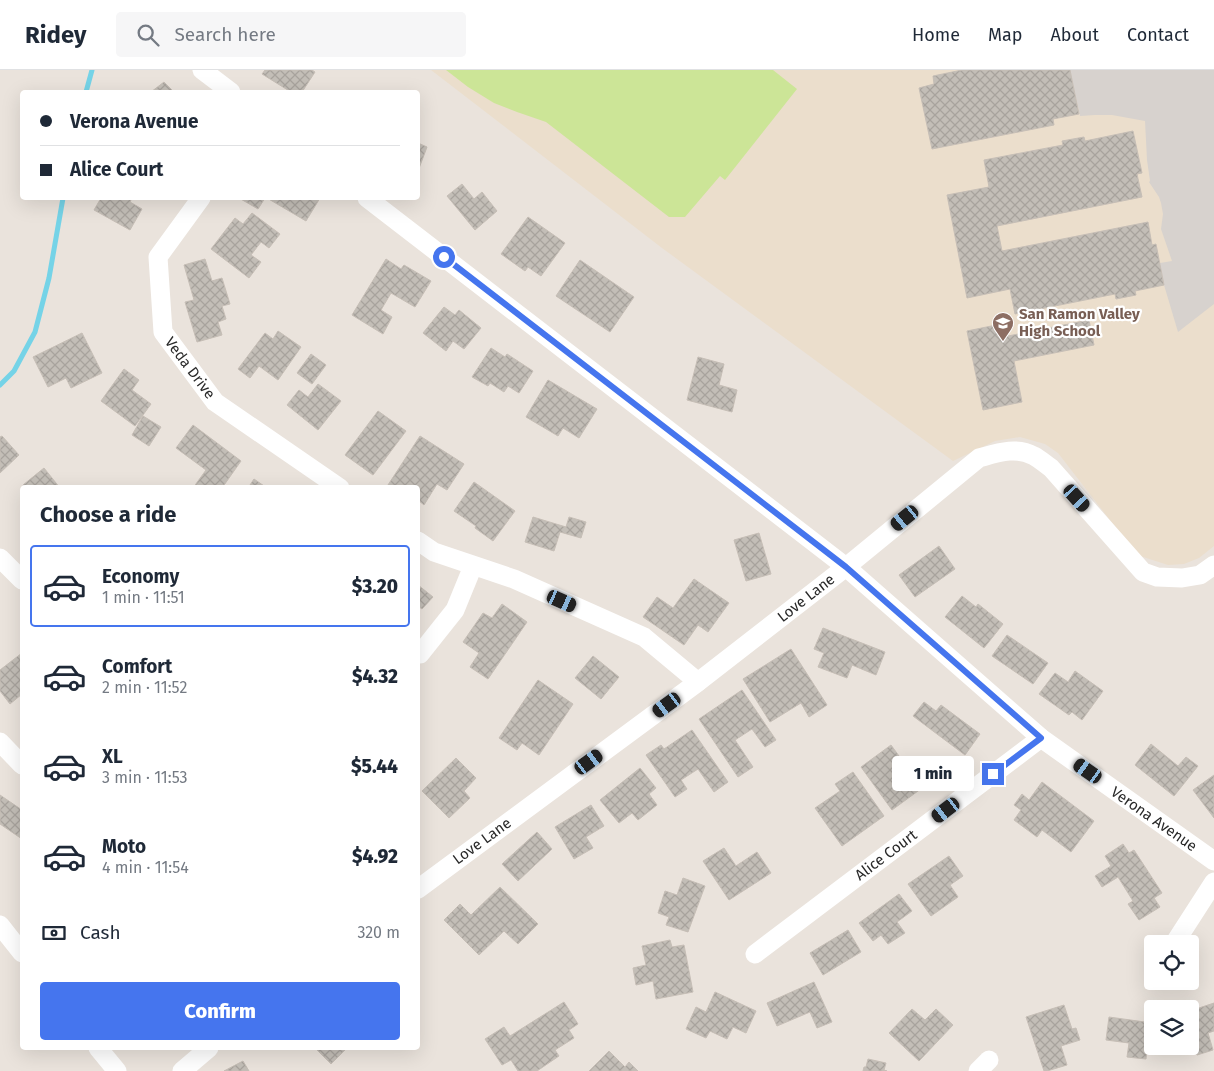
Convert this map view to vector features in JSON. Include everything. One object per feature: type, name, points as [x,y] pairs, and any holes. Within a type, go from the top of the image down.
[{"type":"street","points":[[202,70],[228,90]]},
{"type":"street","name":"Veda Drive","points":[[200,200],[158,257],[163,332],[215,402],[336,485]]},
{"type":"street","name":"Verona Avenue","points":[[370,200],[846,567],[1041,738],[1214,861]]},
{"type":"street","name":"Love Lane","points":[[420,887],[698,682],[846,567],[979,458],[998,452],[1010,451],[1034,456],[1051,468],[1143,572],[1157,578],[1182,578],[1200,575],[1214,565]]},
{"type":"street","points":[[420,542],[434,552],[514,580],[644,637],[698,682]]},
{"type":"street","points":[[0,558],[20,578]]},
{"type":"street","points":[[420,654],[456,610],[473,566]]},
{"type":"street","name":"Alice Court","points":[[755,954],[1041,738]]},
{"type":"street","points":[[0,742],[20,763]]},
{"type":"street","points":[[1180,935],[1214,882]]},
{"type":"street","points":[[0,925],[20,951]]},
{"type":"street","points":[[100,1050],[117,1071]]},
{"type":"street","points":[[182,1071],[207,1050]]},
{"type":"shaded area","name":"San Ramon Valley High School","points":[[431,70],[1214,70],[1214,546],[1199,558],[1184,564],[1168,565],[1137,555],[1058,453],[1045,444],[1020,437],[995,441],[953,461],[662,248]]},
{"type":"shaded area","points":[[1070,70],[1214,70],[1214,304],[1178,332],[1164,285],[1160,263],[1172,261],[1161,229],[1163,214],[1161,203],[1149,182],[1145,121],[1112,115],[1080,116]]},
{"type":"green space","points":[[446,70],[773,70],[797,89],[725,180],[720,176],[685,217],[669,217],[546,122],[494,103],[468,87]]},
{"type":"building","points":[[265,70],[312,70],[315,72],[303,90],[288,90],[262,74]]},
{"type":"building","points":[[962,70],[1070,70],[1079,114],[1053,119],[1054,125],[932,149],[919,88],[934,84],[933,76]]},
{"type":"building","points":[[164,82],[172,90],[154,90]]},
{"type":"building","points":[[1133,131],[1142,173],[1137,174],[1142,197],[997,226],[1002,251],[1148,222],[1152,245],[1156,244],[1164,285],[1135,291],[1136,295],[1116,299],[1115,294],[1015,314],[1010,289],[967,298],[947,195],[989,187],[984,160],[1063,145],[1062,141],[1084,137],[1085,141]]},
{"type":"building","points":[[420,144],[427,147],[420,166]]},
{"type":"building","points":[[462,184],[474,199],[482,192],[497,211],[475,230],[447,196]]},
{"type":"building","points":[[100,200],[131,200],[130,202],[142,209],[130,230],[94,210]]},
{"type":"building","points":[[242,200],[264,200],[258,209]]},
{"type":"building","points":[[270,200],[319,200],[306,221]]},
{"type":"building","points":[[252,213],[280,234],[269,248],[261,242],[251,255],[261,262],[249,278],[211,249],[235,218],[243,224]]},
{"type":"building","points":[[528,217],[565,243],[541,276],[528,267],[525,271],[501,254]]},
{"type":"building","points":[[205,259],[212,281],[222,278],[230,304],[222,306],[226,319],[218,322],[222,335],[197,342],[185,302],[194,300],[184,265]]},
{"type":"building","points":[[386,259],[401,269],[404,265],[431,281],[415,307],[391,293],[381,310],[392,317],[383,334],[352,315]]},
{"type":"building","points":[[580,260],[634,297],[610,332],[556,296]]},
{"type":"building","points":[[444,307],[455,315],[459,310],[481,328],[464,349],[453,341],[446,351],[423,333]]},
{"type":"building","points":[[1089,320],[1094,345],[1014,361],[1022,402],[983,410],[967,331],[1006,323],[1008,336]]},
{"type":"building","points":[[278,331],[301,347],[278,380],[259,366],[250,378],[238,369],[265,333],[273,339]]},
{"type":"building","points":[[82,333],[102,373],[71,388],[66,378],[48,387],[33,357]]},
{"type":"building","points":[[491,348],[505,357],[507,354],[533,371],[519,393],[508,386],[504,392],[490,383],[488,386],[472,377]]},
{"type":"building","points":[[311,354],[326,365],[312,384],[297,373]]},
{"type":"building","points":[[698,357],[724,364],[719,385],[737,390],[732,412],[687,400]]},
{"type":"building","points":[[124,369],[139,380],[132,390],[151,404],[135,426],[101,401]]},
{"type":"building","points":[[548,380],[597,409],[579,438],[563,428],[558,436],[526,417]]},
{"type":"building","points":[[318,384],[341,401],[318,430],[287,405],[299,390],[308,397]]},
{"type":"building","points":[[378,411],[406,431],[373,475],[345,455]]},
{"type":"building","points":[[143,416],[161,427],[149,446],[132,435]]},
{"type":"building","points":[[193,425],[241,461],[224,485],[195,485],[206,470],[176,448]]},
{"type":"building","points":[[2,436],[19,455],[0,473],[0,437]]},
{"type":"building","points":[[420,436],[464,464],[447,490],[437,484],[424,505],[420,502],[420,485],[388,485]]},
{"type":"building","points":[[44,468],[58,485],[23,485]]},
{"type":"building","points":[[254,479],[263,485],[250,485]]},
{"type":"building","points":[[474,482],[515,511],[493,541],[475,528],[476,526],[454,511]]},
{"type":"building","points":[[533,517],[566,527],[569,517],[586,522],[581,538],[560,532],[554,551],[525,542]]},
{"type":"building","points":[[759,533],[771,574],[746,581],[734,540]]},
{"type":"building","points":[[939,546],[955,569],[915,597],[899,575]]},
{"type":"building","points":[[694,579],[729,603],[708,632],[698,625],[684,645],[643,617],[657,597],[673,608]]},
{"type":"building","points":[[420,587],[433,597],[422,609],[420,608]]},
{"type":"building","points":[[962,596],[976,607],[978,604],[1003,624],[984,648],[945,617]]},
{"type":"building","points":[[502,604],[527,622],[488,679],[470,667],[479,653],[463,642],[483,613],[492,618]]},
{"type":"building","points":[[823,628],[885,652],[876,675],[852,665],[847,678],[818,667],[824,653],[814,649]]},
{"type":"building","points":[[1007,635],[1048,663],[1033,684],[992,656]]},
{"type":"building","points":[[791,649],[827,705],[809,717],[801,703],[770,722],[743,679]]},
{"type":"building","points":[[20,655],[20,696],[10,704],[0,691],[0,670]]},
{"type":"building","points":[[593,656],[619,677],[601,699],[575,678]]},
{"type":"building","points":[[1075,671],[1103,691],[1082,720],[1072,712],[1069,715],[1039,694],[1055,673],[1068,682]]},
{"type":"building","points":[[538,680],[573,704],[539,755],[522,743],[517,750],[499,738]]},
{"type":"building","points":[[742,690],[776,740],[765,747],[752,729],[735,740],[753,767],[738,777],[699,719]]},
{"type":"building","points":[[924,702],[936,711],[941,705],[980,734],[965,755],[913,716]]},
{"type":"building","points":[[692,730],[728,782],[714,792],[698,769],[681,780],[687,789],[675,797],[646,755],[661,745],[664,749]]},
{"type":"building","points":[[1151,744],[1178,766],[1186,757],[1198,766],[1174,796],[1135,765]]},
{"type":"building","points":[[891,745],[907,767],[918,760],[933,780],[892,810],[861,767]]},
{"type":"building","points":[[456,758],[476,778],[464,791],[470,798],[449,818],[422,791]]},
{"type":"building","points":[[640,768],[656,788],[649,794],[657,805],[638,820],[632,813],[619,823],[600,800]]},
{"type":"building","points":[[853,772],[884,816],[842,846],[815,808],[840,791],[835,784]]},
{"type":"building","points":[[1214,775],[1214,818],[1193,790]]},
{"type":"building","points":[[1042,782],[1094,821],[1071,852],[1042,830],[1037,837],[1014,820],[1021,810],[1014,805],[1022,794],[1029,800]]},
{"type":"building","points":[[0,795],[20,809],[20,838],[0,824]]},
{"type":"building","points":[[591,805],[604,826],[586,837],[593,848],[574,859],[555,827]]},
{"type":"building","points":[[537,832],[552,849],[518,881],[502,864]]},
{"type":"building","points":[[1123,844],[1129,853],[1134,850],[1162,893],[1154,898],[1160,907],[1139,920],[1128,904],[1133,901],[1118,877],[1102,887],[1095,876],[1111,866],[1105,856]]},
{"type":"building","points":[[724,848],[736,866],[757,852],[771,873],[729,900],[703,861]]},
{"type":"building","points":[[949,856],[963,876],[950,885],[958,897],[931,916],[908,884]]},
{"type":"building","points":[[683,878],[705,886],[688,932],[666,925],[669,917],[658,913],[665,891],[677,895]]},
{"type":"building","points":[[500,887],[538,924],[518,944],[504,931],[479,955],[444,920],[460,904],[471,915]]},
{"type":"building","points":[[899,894],[912,911],[897,922],[905,933],[888,944],[881,935],[873,941],[859,923]]},
{"type":"building","points":[[848,930],[861,952],[823,975],[810,953]]},
{"type":"building","points":[[670,940],[672,947],[684,945],[693,992],[656,999],[653,981],[636,985],[633,968],[646,965],[642,946]]},
{"type":"building","points":[[814,982],[832,1022],[817,1028],[810,1012],[777,1026],[767,1003]]},
{"type":"building","points":[[715,992],[756,1011],[746,1033],[733,1027],[727,1039],[710,1031],[706,1038],[686,1029],[696,1007],[706,1012]]},
{"type":"building","points":[[564,1002],[578,1024],[569,1030],[574,1038],[555,1050],[559,1056],[537,1071],[518,1071],[511,1060],[502,1065],[485,1039],[504,1027],[510,1036]]},
{"type":"building","points":[[1214,1003],[1214,1031],[1208,1033],[1213,1050],[1199,1054],[1199,1008]]},
{"type":"building","points":[[1064,1005],[1072,1029],[1076,1028],[1080,1040],[1061,1046],[1067,1065],[1044,1071],[1026,1017]]},
{"type":"building","points":[[912,1009],[925,1020],[936,1009],[953,1025],[919,1061],[889,1033]]},
{"type":"building","points":[[1109,1017],[1144,1022],[1144,1055],[1146,1055],[1146,1059],[1127,1057],[1129,1043],[1106,1040]]},
{"type":"building","points":[[317,1050],[345,1050],[331,1064]]},
{"type":"building","points":[[609,1051],[625,1067],[629,1062],[638,1071],[589,1071]]},
{"type":"building","points":[[868,1059],[886,1063],[884,1070],[887,1071],[863,1071]]},
{"type":"building","points":[[243,1061],[249,1071],[224,1071]]},
{"type":"waterway","points":[[87,90],[92,70]]},
{"type":"waterway","points":[[0,385],[14,371],[35,332],[49,278],[63,200]]},
{"type":"place","name":"San Ramon Valley High School","points":[[1003,342]]},
{"type":"route","points":[[444,257],[846,567],[1041,738],[993,774]]}]
